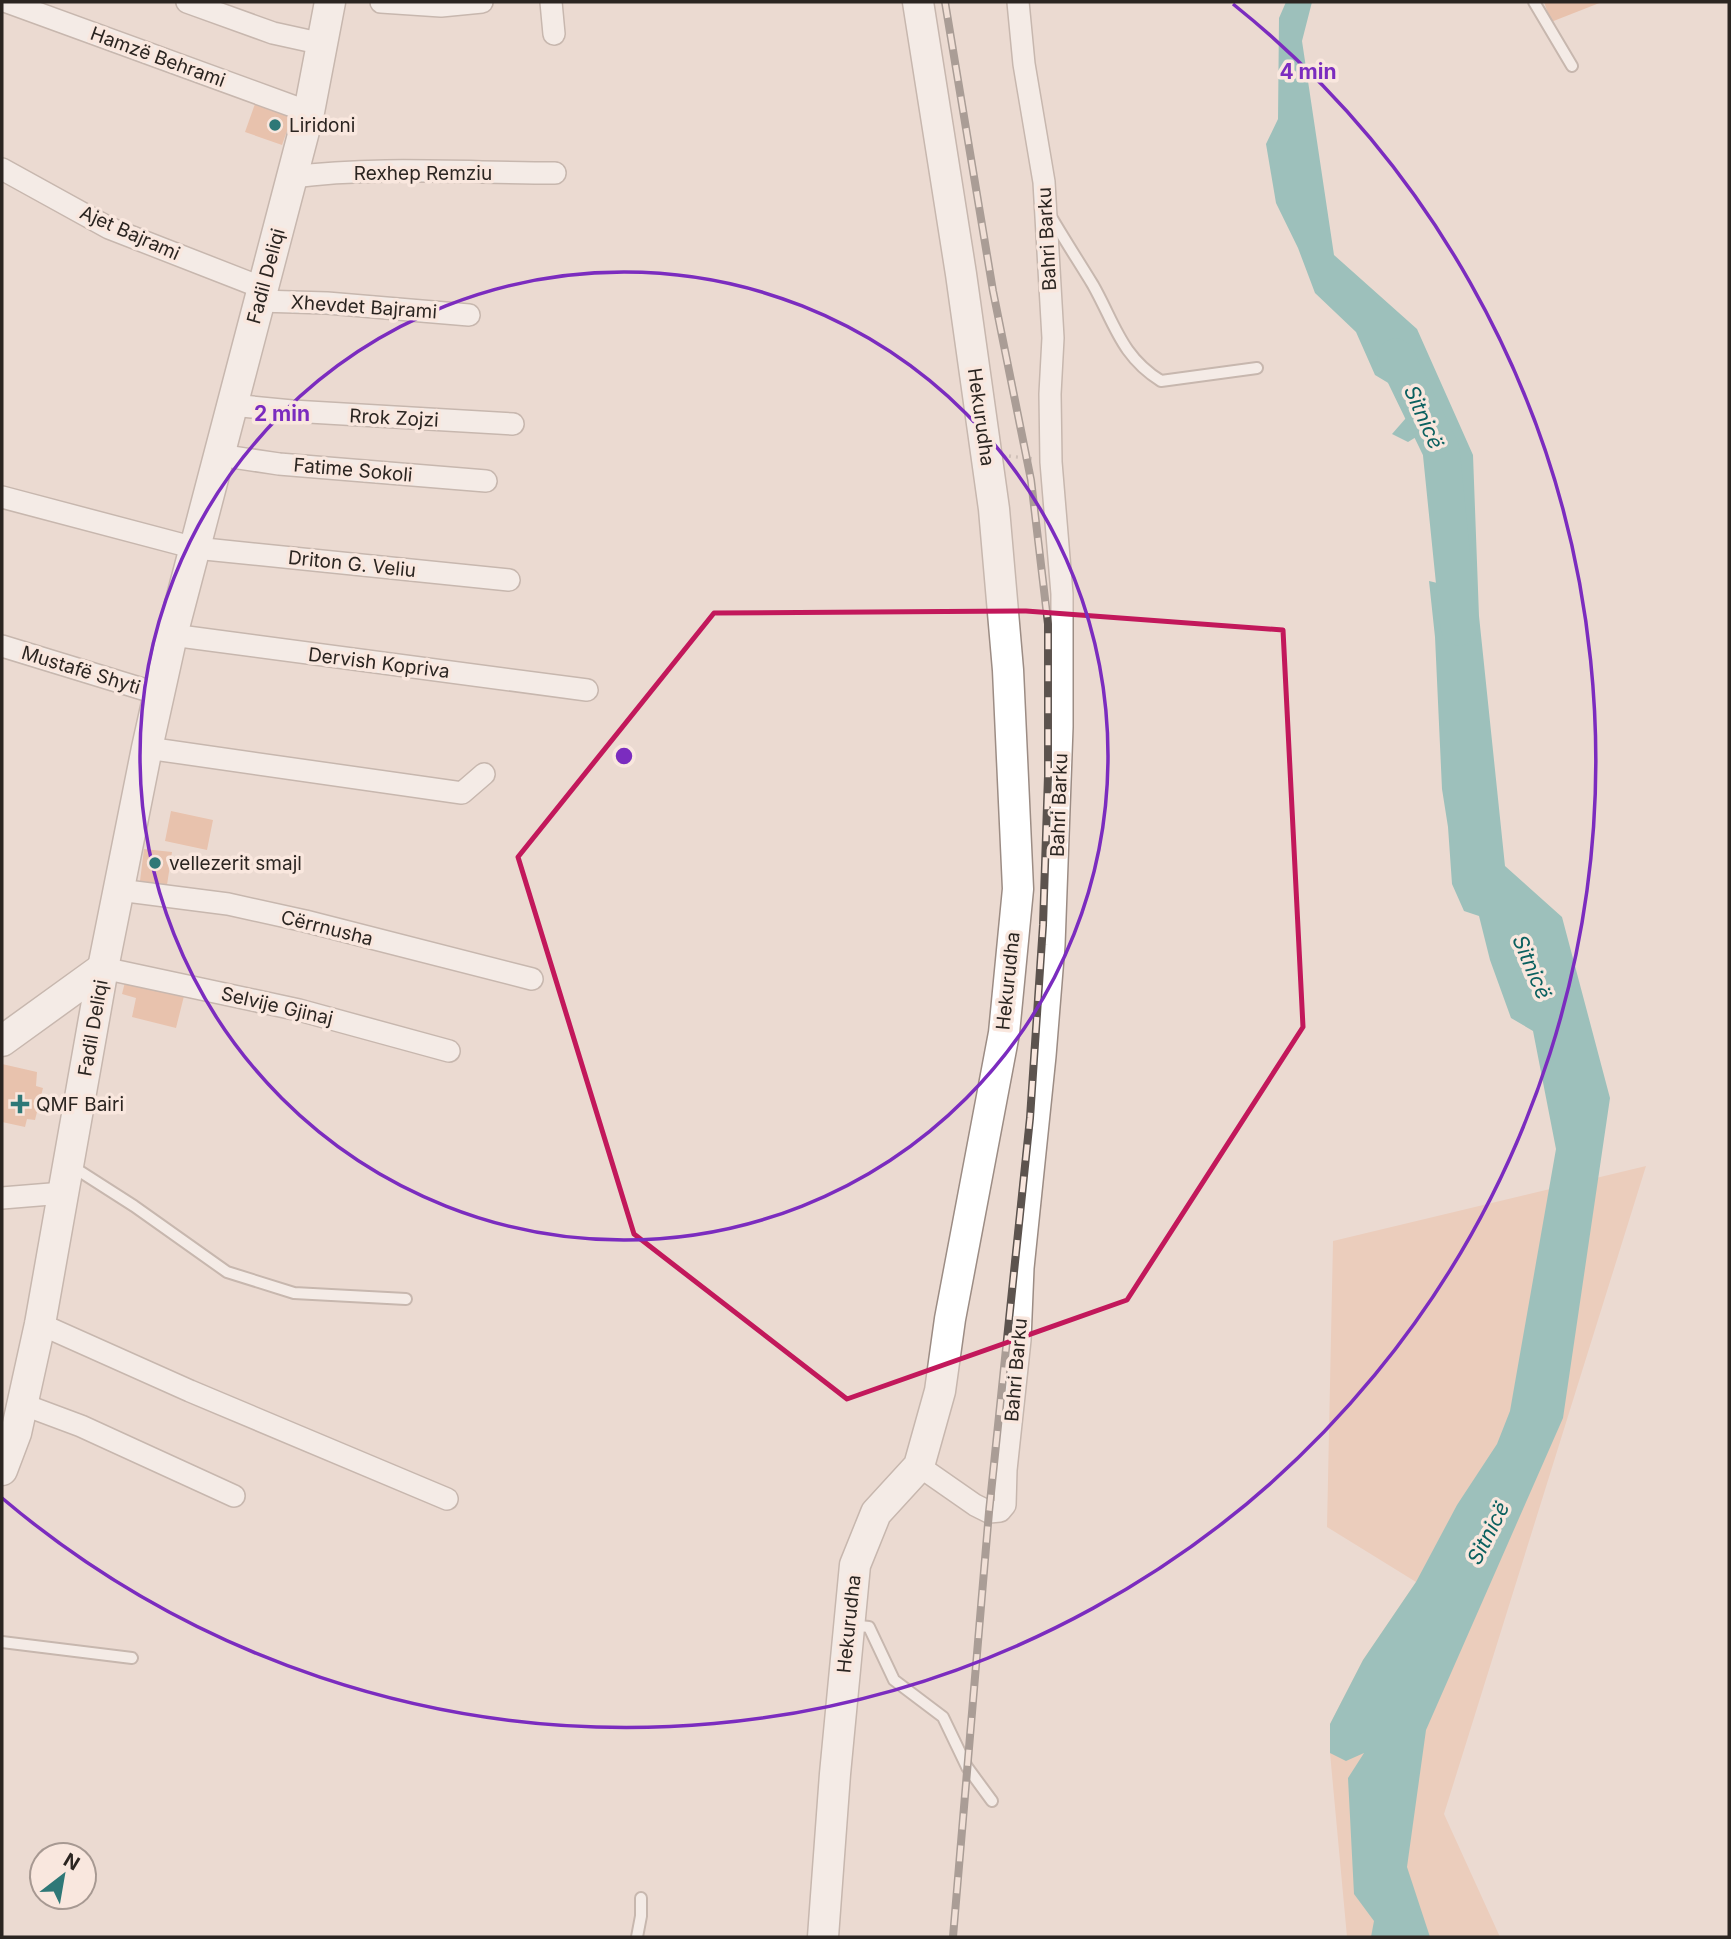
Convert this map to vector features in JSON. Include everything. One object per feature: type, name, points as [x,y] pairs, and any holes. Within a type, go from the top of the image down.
[{"type":"main road","name":"Fadil Deliqi","points":[[2,1470],[16,1433],[40,1324],[103,968],[146,748],[172,635],[309,112],[330,2]]},
{"type":"main road","name":"Hekurudha","points":[[822,1937],[855,1565],[876,1513],[919,1466],[940,1391],[950,1319],[1004,1033],[1018,889],[1008,670],[994,509],[961,274],[918,2]]},
{"type":"main road","points":[[6,1031],[103,968]]},
{"type":"street","name":"Hamzë Behrami","points":[[7,2],[309,112]]},
{"type":"street","points":[[187,2],[273,33],[323,44]]},
{"type":"street","points":[[381,2],[442,6],[482,2]]},
{"type":"street","points":[[551,2],[554,34]]},
{"type":"street","name":"Bahri Barku","points":[[919,1466],[989,1512],[1000,1511],[1005,1505],[1006,1469],[1020,1340],[1023,1268],[1054,945],[1062,727],[1062,608],[1051,462],[1053,338],[1044,182],[1024,64],[1018,2]]},
{"type":"street","name":"Ajet Bajrami","points":[[2,169],[109,228],[261,295]]},
{"type":"street","name":"Rexhep Remziu","points":[[292,177],[400,172],[555,173]]},
{"type":"street","name":"Xhevdet Bajrami","points":[[261,295],[468,315]]},
{"type":"street","name":"Rrok Zojzi","points":[[232,405],[513,424]]},
{"type":"street","name":"Fatime Sokoli","points":[[219,455],[279,464],[486,481]]},
{"type":"street","points":[[2,497],[195,548]]},
{"type":"street","name":"Driton G. Veliu","points":[[195,548],[509,580]]},
{"type":"street","name":"Dervish Kopriva","points":[[172,635],[587,690]]},
{"type":"street","name":"Mustafë Shyti","points":[[2,646],[159,694]]},
{"type":"street","points":[[146,748],[462,793],[484,774]]},
{"type":"street","name":"Cërrnusha","points":[[119,890],[228,904],[532,979]]},
{"type":"street","name":"Selvije Gjinaj","points":[[103,968],[299,1010],[449,1051]]},
{"type":"street","points":[[2,1198],[65,1178]]},
{"type":"street","points":[[40,1324],[190,1391],[447,1499]]},
{"type":"street","points":[[22,1404],[81,1426],[234,1496]]},
{"type":"lane","points":[[1534,2],[1572,66]]},
{"type":"lane","points":[[1045,207],[1094,286],[1127,352],[1146,372],[1161,382],[1256,368]]},
{"type":"lane","points":[[65,1178],[134,1206],[227,1272],[294,1293],[406,1300]]},
{"type":"lane","points":[[848,1625],[869,1627],[894,1680],[943,1717],[967,1767],[992,1801]]},
{"type":"lane","points":[[2,1642],[132,1658]]},
{"type":"lane","points":[[637,1937],[641,1898]]},
{"type":"path","points":[[986,453],[1051,462]]},
{"type":"highlighted area","points":[[1026,611],[1283,630],[1303,1027],[1127,1300],[847,1399],[634,1234],[518,857],[714,613]]},
{"type":"shaded area","points":[[1646,1166],[1444,1814],[1500,1937],[1347,1937],[1330,1753],[1330,1724],[1363,1660],[1416,1582],[1327,1527],[1333,1241]]},
{"type":"water","points":[[1286,2],[1312,2],[1302,41],[1334,255],[1417,329],[1473,455],[1479,616],[1505,866],[1562,917],[1610,1098],[1563,1418],[1426,1730],[1407,1867],[1430,1937],[1371,1937],[1374,1921],[1354,1894],[1348,1778],[1364,1753],[1346,1761],[1330,1753],[1330,1724],[1363,1660],[1416,1582],[1457,1505],[1497,1444],[1510,1411],[1556,1149],[1533,1031],[1511,1018],[1490,960],[1479,916],[1464,911],[1452,884],[1442,789],[1435,637],[1429,581],[1450,586],[1465,562],[1455,519],[1430,515],[1438,471],[1421,434],[1408,442],[1392,434],[1420,402],[1375,375],[1356,332],[1315,293],[1298,248],[1276,203],[1266,144],[1278,119],[1279,18]]},
{"type":"building","points":[[1544,2],[1602,2],[1551,22]]},
{"type":"building","points":[[256,101],[293,114],[282,145],[245,132]]},
{"type":"building","points":[[171,811],[213,820],[207,850],[165,841]]},
{"type":"building","points":[[144,849],[172,852],[167,885],[140,881]]},
{"type":"building","points":[[127,974],[186,988],[176,1028],[132,1017],[136,998],[122,994]]},
{"type":"building","name":"QMF Bairi","points":[[2,1064],[37,1072],[36,1086],[43,1088],[35,1120],[27,1119],[25,1127],[2,1122]]},
{"type":"waterway","name":"Sitnicë","points":[[1396,357],[1441,450],[1459,627]]},
{"type":"railway","points":[[945,2],[993,291],[1031,480],[1048,624],[1048,776],[1043,925],[1030,1118],[989,1512],[953,1937]]},
{"type":"place","name":"Liridoni","points":[[275,125]]},
{"type":"place","name":"vellezerit smajl","points":[[155,863]]},
{"type":"place","name":"QMF Bairi","points":[[20,1104]]}]
